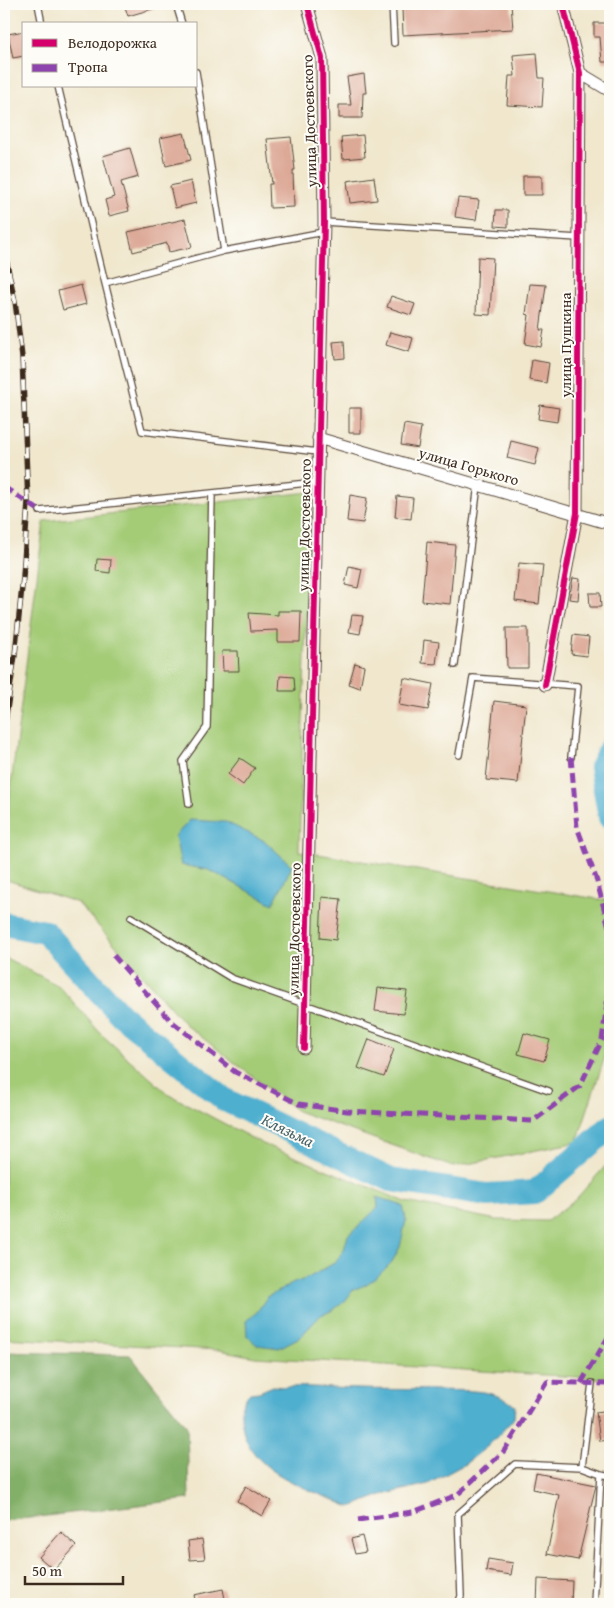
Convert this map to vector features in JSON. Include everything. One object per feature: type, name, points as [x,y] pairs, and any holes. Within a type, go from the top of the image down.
[{"type":"street","name":"улица Достоевского","points":[[304,1048],[323,227],[322,58],[307,4]]},
{"type":"street","name":"улица Пушкина","points":[[544,685],[577,513],[580,74],[563,4]]},
{"type":"street","points":[[580,74],[610,91]]},
{"type":"street","name":"улица Горького","points":[[318,438],[610,524]]},
{"type":"lane","points":[[38,4],[42,22]]},
{"type":"lane","points":[[176,4],[181,22]]},
{"type":"lane","points":[[392,4],[394,43]]},
{"type":"lane","points":[[198,85],[224,251]]},
{"type":"lane","points":[[58,88],[142,430],[318,452]]},
{"type":"lane","points":[[105,283],[323,227],[578,238]]},
{"type":"lane","points":[[40,511],[317,482]]},
{"type":"lane","points":[[455,665],[478,485]]},
{"type":"lane","points":[[189,804],[183,761],[207,727],[212,493]]},
{"type":"lane","points":[[459,755],[472,678],[544,685],[578,686],[571,757]]},
{"type":"lane","points":[[131,917],[231,978],[305,1006],[549,1091]]},
{"type":"lane","points":[[582,1467],[592,1383]]},
{"type":"lane","points":[[458,1604],[461,1596],[458,1514],[515,1464],[582,1467],[610,1476]]},
{"type":"lane","points":[[594,1604],[601,1474]]},
{"type":"green space","points":[[310,492],[299,851],[610,901],[610,1041],[577,1142],[453,1167],[297,1111],[186,1025],[78,903],[4,879],[4,841],[44,521]]},
{"type":"green space","points":[[4,957],[59,986],[102,1035],[168,1094],[263,1144],[406,1202],[497,1220],[547,1221],[575,1200],[610,1161],[610,1379],[255,1357],[219,1350],[4,1338]]},
{"type":"green space","points":[[4,1352],[130,1355],[187,1427],[189,1499],[4,1521]]},
{"type":"water","points":[[190,820],[226,822],[265,841],[292,866],[273,904],[209,870],[181,865],[175,836]]},
{"type":"water","points":[[377,1197],[403,1206],[406,1220],[400,1247],[392,1262],[377,1277],[353,1290],[346,1300],[332,1311],[321,1315],[300,1337],[279,1348],[257,1345],[247,1336],[246,1321],[257,1312],[267,1297],[308,1278],[336,1262],[344,1250],[348,1235],[378,1208]]},
{"type":"water","points":[[273,1386],[481,1392],[500,1397],[515,1406],[514,1418],[488,1446],[465,1464],[428,1484],[382,1495],[350,1507],[284,1478],[256,1456],[247,1441],[242,1424],[242,1407],[244,1400],[250,1393],[259,1392]]},
{"type":"building","points":[[124,4],[159,4],[159,7],[128,16]]},
{"type":"building","points":[[511,4],[513,29],[403,35],[402,8]]},
{"type":"building","points":[[594,23],[610,23],[610,62],[602,62],[600,37],[594,37]]},
{"type":"building","points":[[22,31],[22,56],[13,58],[8,34]]},
{"type":"building","points":[[537,53],[539,78],[544,78],[542,107],[507,105],[509,76],[515,76],[513,55]]},
{"type":"building","points":[[364,74],[366,93],[363,93],[362,118],[339,118],[339,105],[351,105],[347,77]]},
{"type":"building","points":[[184,133],[191,160],[166,166],[160,138]]},
{"type":"building","points":[[363,135],[365,157],[343,159],[341,137]]},
{"type":"building","points":[[291,137],[295,170],[293,170],[294,207],[270,208],[269,184],[272,184],[267,139]]},
{"type":"building","points":[[130,148],[138,177],[121,182],[129,211],[109,216],[105,200],[114,197],[103,156]]},
{"type":"building","points":[[523,176],[542,176],[542,195],[523,195]]},
{"type":"building","points":[[374,177],[377,200],[350,203],[347,181]]},
{"type":"building","points":[[191,181],[196,203],[175,208],[170,186]]},
{"type":"building","points":[[458,198],[479,200],[476,220],[455,217]]},
{"type":"building","points":[[496,210],[508,210],[508,227],[495,226]]},
{"type":"building","points":[[185,219],[192,247],[169,252],[167,243],[133,252],[128,232]]},
{"type":"building","points":[[478,257],[493,258],[490,315],[476,314]]},
{"type":"building","points":[[530,284],[546,285],[540,330],[544,330],[541,347],[525,344],[529,315],[526,314]]},
{"type":"building","points":[[81,285],[86,304],[63,310],[58,291]]},
{"type":"building","points":[[391,296],[415,304],[411,315],[387,307]]},
{"type":"building","points":[[390,332],[413,338],[409,352],[386,345]]},
{"type":"building","points":[[344,341],[345,358],[335,359],[333,342]]},
{"type":"building","points":[[532,360],[549,363],[546,383],[529,380]]},
{"type":"building","points":[[540,405],[559,408],[557,422],[538,419]]},
{"type":"building","points":[[349,408],[361,408],[361,433],[349,433]]},
{"type":"building","points":[[404,424],[421,427],[418,448],[401,445]]},
{"type":"building","points":[[511,441],[539,448],[535,465],[507,458]]},
{"type":"building","points":[[350,495],[367,498],[363,523],[347,521]]},
{"type":"building","points":[[397,496],[413,498],[411,519],[395,517]]},
{"type":"building","points":[[427,542],[455,545],[450,604],[422,601]]},
{"type":"building","points":[[97,559],[111,560],[110,573],[96,571]]},
{"type":"building","points":[[519,563],[543,565],[539,604],[515,601]]},
{"type":"building","points":[[349,566],[362,569],[358,588],[345,585]]},
{"type":"building","points":[[573,578],[580,579],[578,600],[569,599]]},
{"type":"building","points":[[589,593],[600,593],[601,607],[590,607]]},
{"type":"building","points":[[278,611],[301,611],[300,642],[278,642],[278,630],[251,631],[249,613],[278,615]]},
{"type":"building","points":[[352,615],[363,616],[360,634],[349,632]]},
{"type":"building","points":[[506,628],[528,628],[528,668],[507,668]]},
{"type":"building","points":[[573,635],[589,637],[587,656],[571,654]]},
{"type":"building","points":[[424,640],[439,642],[436,664],[422,663]]},
{"type":"building","points":[[222,651],[238,651],[239,671],[223,671]]},
{"type":"building","points":[[355,663],[364,666],[360,688],[349,684]]},
{"type":"building","points":[[280,676],[294,677],[295,691],[279,691]]},
{"type":"building","points":[[404,678],[433,684],[428,710],[399,705]]},
{"type":"building","points":[[494,701],[526,705],[518,783],[486,780]]},
{"type":"building","points":[[240,758],[255,768],[243,785],[228,774]]},
{"type":"building","points":[[322,897],[341,899],[336,940],[320,938]]},
{"type":"building","points":[[378,988],[407,991],[404,1014],[375,1011]]},
{"type":"building","points":[[524,1033],[550,1040],[544,1061],[518,1054]]},
{"type":"building","points":[[369,1039],[394,1049],[384,1077],[358,1068]]},
{"type":"building","points":[[610,1410],[610,1440],[600,1441],[596,1412]]},
{"type":"building","points":[[536,1473],[596,1485],[578,1560],[547,1554],[559,1495],[533,1489]]},
{"type":"building","points":[[246,1486],[271,1501],[262,1516],[237,1501]]},
{"type":"building","points":[[61,1532],[76,1546],[54,1570],[39,1557]]},
{"type":"building","points":[[362,1536],[366,1552],[355,1554],[351,1539]]},
{"type":"building","points":[[202,1539],[205,1559],[190,1560],[188,1541]]},
{"type":"building","points":[[488,1559],[513,1563],[511,1575],[486,1571]]},
{"type":"building","points":[[538,1579],[572,1581],[571,1604],[537,1604]]},
{"type":"building","points":[[223,1589],[226,1604],[196,1604],[194,1595]]},
{"type":"waterway","name":"Клязьма","points":[[610,749],[601,767],[610,817]]},
{"type":"waterway","name":"Клязьма","points":[[4,924],[45,932],[121,1015],[225,1100],[391,1180],[487,1195],[535,1192],[610,1127]]},
{"type":"railway","points":[[4,250],[15,301],[22,357],[28,502],[15,655],[4,729]]},
{"type":"marked path","points":[[4,487],[40,511]]},
{"type":"marked path","points":[[571,757],[577,827],[596,878],[610,931]]},
{"type":"marked path","points":[[113,955],[170,1020],[235,1072],[299,1104],[347,1111],[533,1121],[580,1086],[602,1040],[610,982]]},
{"type":"marked path","points":[[581,1383],[610,1334]]},
{"type":"marked path","points":[[358,1520],[413,1512],[457,1495],[504,1451],[547,1382],[610,1384]]},
{"type":"cycle path","points":[[304,1048],[324,222],[322,58],[307,4]]},
{"type":"cycle path","points":[[545,685],[577,513],[580,73],[563,4]]}]
